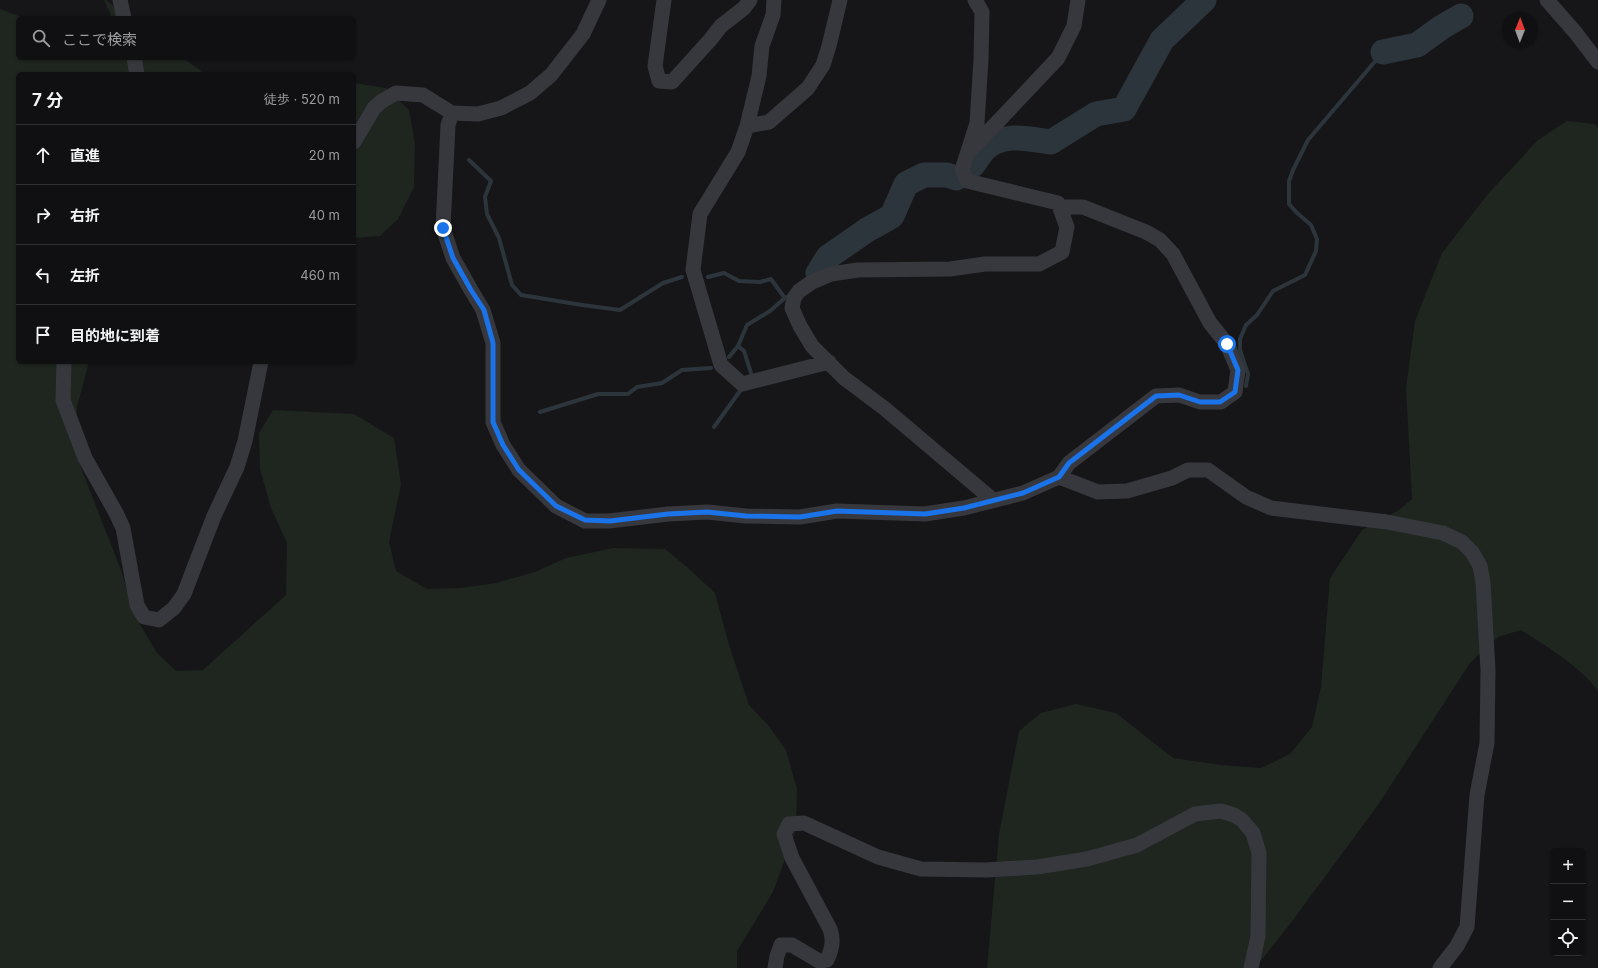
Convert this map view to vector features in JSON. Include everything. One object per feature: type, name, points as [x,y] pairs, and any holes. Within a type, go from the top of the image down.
[{"type":"street","points":[[120,0],[124,16]]},
{"type":"street","points":[[356,139],[374,108],[382,101],[396,93],[424,95],[452,113],[478,114],[501,108],[530,93],[551,75],[583,34],[599,0]]},
{"type":"street","points":[[664,0],[655,66],[659,81],[672,82],[721,26],[744,8],[750,0]]},
{"type":"street","points":[[774,0],[773,15],[762,46],[759,76],[747,126],[738,152],[700,214],[693,270],[722,365],[742,384],[829,362]]},
{"type":"street","points":[[747,126],[769,122],[808,88],[823,66],[840,0]]},
{"type":"street","points":[[452,113],[448,125],[443,228],[453,258],[484,310],[493,343],[493,422],[503,445],[519,470],[556,506],[585,520],[610,521],[668,514],[707,512],[746,516],[800,517],[837,511],[925,514],[964,508],[1023,493],[1059,477],[1069,463],[1156,396],[1179,395],[1200,402],[1220,402],[1235,392],[1238,370],[1227,344],[1210,323],[1172,254],[1160,240],[1146,232],[1083,207],[1060,207],[1058,203],[967,181],[962,170],[977,122],[981,60],[982,12],[975,0]]},
{"type":"street","points":[[968,154],[1058,58],[1074,26],[1078,0]]},
{"type":"street","points":[[1546,0],[1575,32],[1598,62]]},
{"type":"street","points":[[134,60],[137,72]]},
{"type":"street","points":[[993,500],[884,408],[844,378],[812,346],[792,308],[794,298],[799,290],[812,282],[831,274],[858,270],[950,269],[985,264],[1039,264],[1062,252],[1067,227],[1058,203]]},
{"type":"street","points":[[64,364],[62,400],[85,458],[123,528],[137,605],[144,617],[159,620],[174,608],[184,594],[214,516],[236,467],[245,441],[261,364]]},
{"type":"street","points":[[1059,477],[1098,492],[1127,491],[1172,478],[1188,470],[1208,470],[1246,497],[1271,508],[1387,522],[1443,533],[1462,542],[1472,552],[1480,566],[1483,582],[1488,670],[1487,743],[1477,794],[1467,927],[1457,946],[1440,968]]},
{"type":"street","points":[[775,968],[781,945],[792,945],[819,961],[827,960],[831,951],[832,936],[830,929],[792,858],[784,834],[789,824],[804,823],[878,857],[922,869],[986,870],[1037,868],[1086,859],[1137,845],[1195,814],[1221,811],[1234,815],[1242,820],[1253,834],[1259,853],[1258,936],[1251,968]]},
{"type":"shaded area","points":[[104,0],[127,16],[110,16]]},
{"type":"shaded area","points":[[0,9],[19,16],[16,16],[16,60],[186,60],[202,72],[16,72],[16,364],[88,364],[77,407],[76,455],[121,570],[135,616],[157,653],[176,671],[203,670],[286,595],[287,543],[271,508],[260,469],[259,433],[273,410],[354,414],[394,438],[401,484],[389,542],[396,571],[427,589],[461,588],[496,583],[535,572],[566,558],[613,548],[665,549],[687,567],[715,593],[729,645],[749,705],[768,725],[786,750],[797,789],[796,829],[773,892],[737,951],[737,968],[0,968]]},
{"type":"shaded area","points":[[356,83],[386,88],[409,110],[415,144],[414,187],[398,219],[380,236],[356,238]]},
{"type":"shaded area","points":[[1567,121],[1594,124],[1598,127],[1598,691],[1582,673],[1572,665],[1521,630],[1498,637],[1470,663],[1378,805],[1290,924],[1255,968],[987,968],[999,834],[1019,731],[1041,713],[1076,704],[1116,713],[1173,758],[1221,765],[1261,768],[1290,754],[1312,727],[1321,687],[1330,578],[1362,530],[1399,510],[1412,499],[1406,388],[1415,321],[1442,253],[1488,194],[1538,140]]},
{"type":"waterway","points":[[973,165],[985,149],[1000,140],[1025,138],[1051,142],[1096,114],[1124,109],[1162,40],[1204,0]]},
{"type":"waterway","points":[[1383,52],[1417,45],[1442,27],[1461,16]]},
{"type":"waterway","points":[[1246,386],[1248,374],[1240,350],[1240,339],[1246,325],[1257,315],[1273,291],[1305,275],[1316,251],[1317,239],[1311,225],[1289,204],[1289,181],[1293,170],[1308,140],[1383,52]]},
{"type":"waterway","points":[[469,160],[491,181],[485,197],[487,214],[499,238],[512,285],[521,295],[620,310],[663,283],[682,277]]},
{"type":"waterway","points":[[818,273],[828,257],[867,230],[892,216],[906,184],[924,175],[947,175],[956,178]]},
{"type":"waterway","points":[[708,277],[724,273],[739,281],[760,282],[771,279],[784,297]]},
{"type":"waterway","points":[[729,357],[738,346],[747,325],[770,311],[786,297]]},
{"type":"waterway","points":[[738,346],[744,351],[751,373]]},
{"type":"waterway","points":[[540,412],[598,394],[628,394],[637,387],[662,383],[682,370],[711,368]]},
{"type":"waterway","points":[[714,427],[740,391]]},
{"type":"route","points":[[443,228],[453,258],[484,310],[493,343],[493,422],[503,445],[519,470],[556,506],[585,520],[610,521],[668,514],[707,512],[746,516],[800,517],[837,511],[925,514],[964,508],[1023,493],[1059,477],[1069,463],[1156,396],[1179,395],[1200,402],[1220,402],[1235,392],[1238,370],[1227,344]]}]
